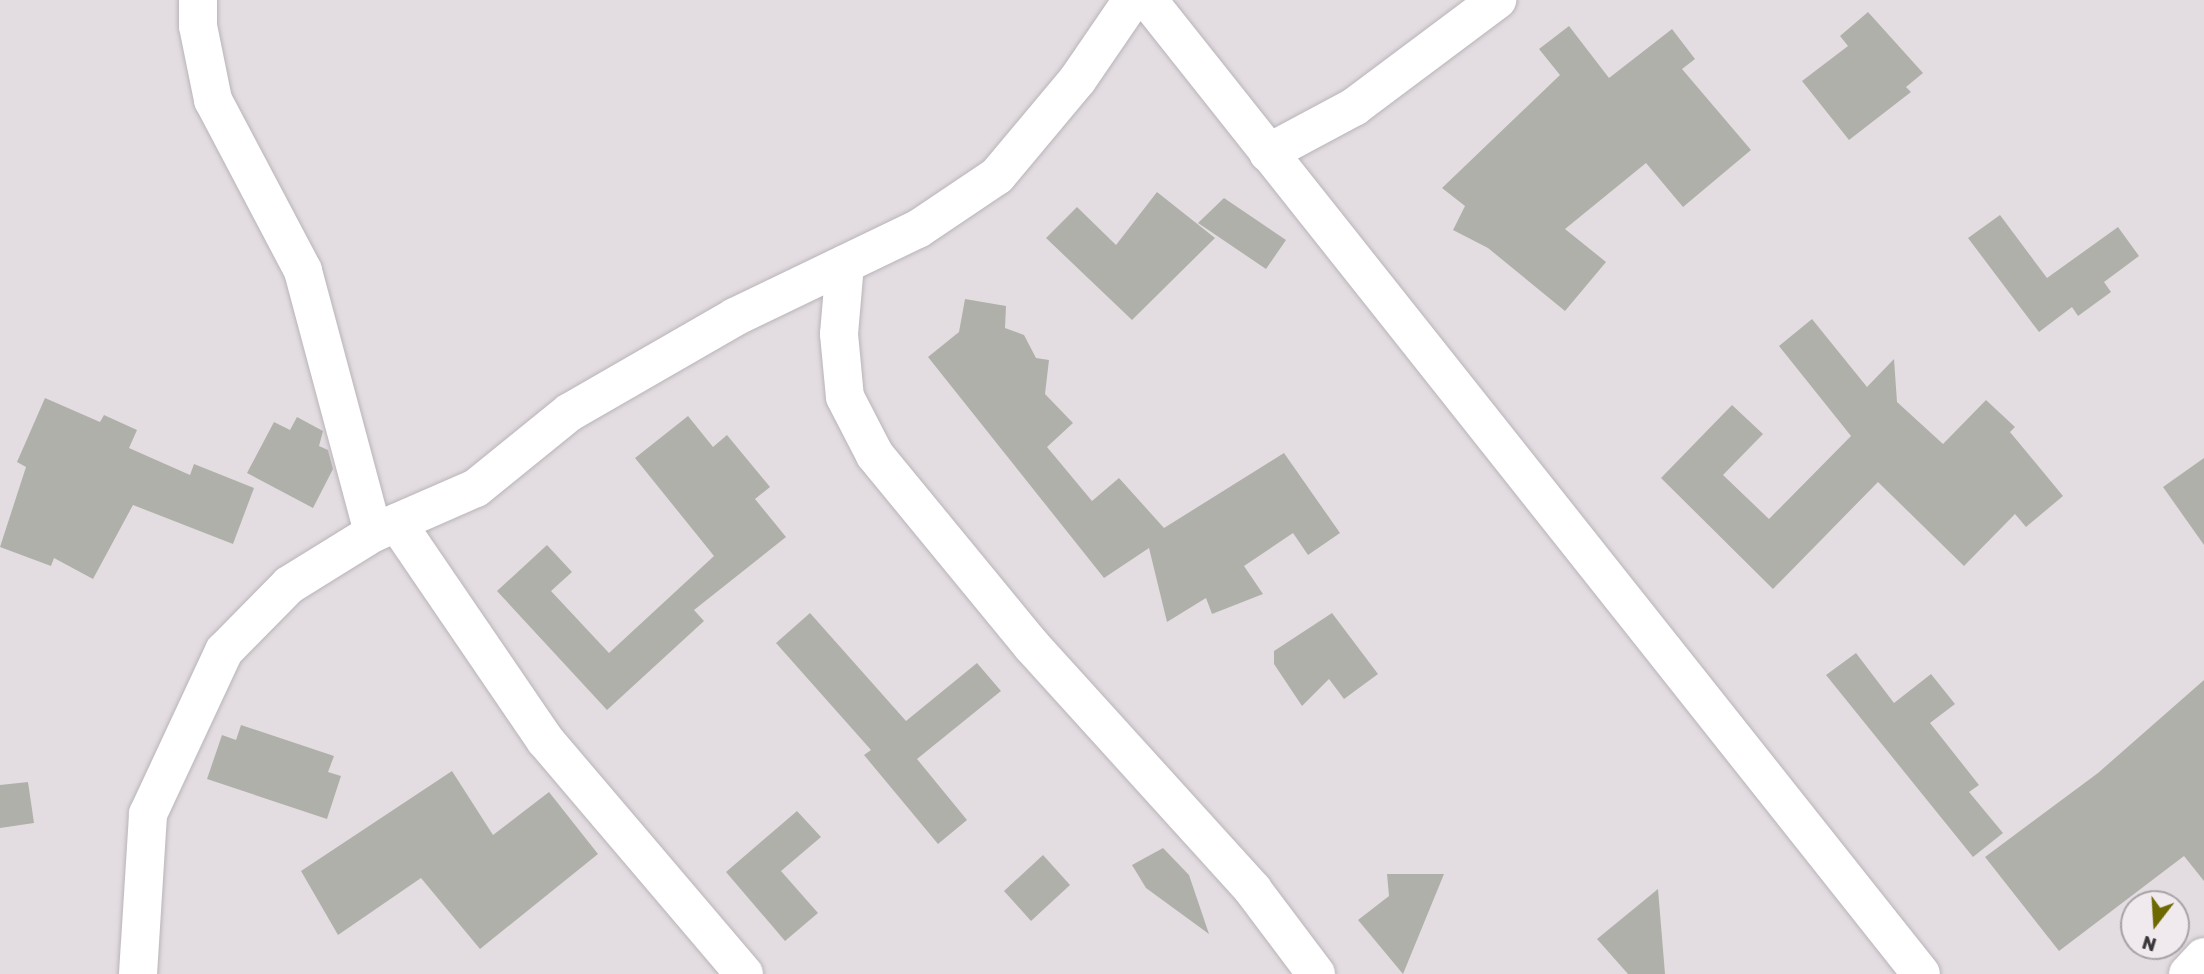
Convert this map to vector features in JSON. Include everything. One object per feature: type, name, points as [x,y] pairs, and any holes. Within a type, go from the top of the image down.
[{"type":"street","points":[[198,0],[198,26],[213,100],[247,156],[303,271],[385,528],[545,740],[744,974]]},
{"type":"street","points":[[138,974],[148,814],[224,651],[289,585],[385,528],[476,488],[570,412],[735,317],[918,229],[997,176],[1078,79],[1132,0]]},
{"type":"street","points":[[1148,0],[1921,974]]},
{"type":"street","points":[[1268,152],[1354,107],[1497,0]]},
{"type":"street","points":[[845,264],[839,334],[845,397],[875,454],[1032,646],[1253,890],[1316,974]]},
{"type":"street","points":[[2188,974],[2204,957]]},
{"type":"building","points":[[1868,12],[1923,73],[1906,87],[1911,92],[1849,140],[1802,81],[1848,46],[1840,36]]},
{"type":"building","points":[[1569,26],[1609,78],[1672,29],[1695,59],[1682,69],[1751,150],[1683,207],[1646,163],[1565,229],[1606,262],[1565,311],[1488,248],[1453,230],[1465,206],[1442,188],[1560,75],[1539,49]]},
{"type":"building","points":[[1157,192],[1215,238],[1132,320],[1046,238],[1077,207],[1116,245]]},
{"type":"building","points":[[1224,198],[1286,240],[1266,269],[1198,223]]},
{"type":"building","points":[[2000,215],[2047,278],[2118,227],[2139,256],[2104,282],[2111,292],[2078,316],[2072,307],[2039,332],[1968,238]]},
{"type":"building","points":[[965,299],[1006,306],[1005,328],[1024,335],[1036,358],[1049,360],[1045,394],[1073,423],[1047,447],[1092,501],[1119,478],[1164,528],[1284,453],[1340,533],[1308,555],[1293,533],[1244,566],[1263,594],[1212,614],[1206,598],[1167,622],[1149,548],[1104,578],[928,357],[959,332]]},
{"type":"building","points":[[1812,319],[1867,387],[1894,359],[1897,402],[1943,444],[1986,400],[2015,427],[2010,432],[2063,496],[2026,527],[2015,514],[1964,566],[1878,482],[1773,589],[1661,478],[1732,405],[1763,434],[1723,475],[1769,519],[1851,436],[1779,346]]},
{"type":"building","points":[[45,398],[100,422],[104,415],[137,430],[129,448],[190,475],[194,464],[254,488],[233,544],[133,505],[93,579],[54,558],[51,566],[0,547],[26,467],[17,462]]},
{"type":"building","points":[[688,416],[713,447],[727,435],[770,487],[755,499],[786,537],[694,610],[704,621],[607,710],[497,591],[547,545],[572,572],[551,591],[609,653],[714,556],[635,458]]},
{"type":"building","points":[[297,417],[323,431],[319,446],[328,450],[333,469],[313,508],[247,473],[274,422],[290,430]]},
{"type":"building","points":[[2204,458],[2204,545],[2163,487]]},
{"type":"building","points":[[810,613],[906,721],[977,663],[1001,691],[917,759],[967,820],[938,844],[864,755],[871,750],[776,643]]},
{"type":"building","points":[[1332,613],[1378,674],[1344,699],[1329,679],[1302,706],[1274,664],[1274,651]]},
{"type":"building","points":[[1856,653],[1894,703],[1931,674],[1955,704],[1930,723],[1979,785],[1969,792],[2003,833],[1973,857],[1826,675]]},
{"type":"building","points":[[2204,680],[2204,881],[2184,856],[2139,890],[2120,890],[2120,905],[2059,951],[1985,857],[2098,773]]},
{"type":"building","points":[[241,725],[334,756],[328,772],[341,776],[327,819],[207,779],[222,735],[236,740]]},
{"type":"building","points":[[452,771],[493,835],[549,792],[598,854],[480,949],[421,878],[338,935],[301,871]]},
{"type":"building","points":[[28,782],[34,823],[0,828],[0,785]]},
{"type":"building","points":[[797,811],[821,837],[781,871],[818,913],[785,941],[726,872]]},
{"type":"building","points":[[1163,848],[1189,875],[1209,934],[1146,888],[1132,865]]},
{"type":"building","points":[[1043,855],[1070,885],[1031,921],[1004,891]]},
{"type":"building","points":[[1387,874],[1444,874],[1403,974],[1358,920],[1389,896]]},
{"type":"building","points":[[1658,889],[1665,974],[1628,974],[1597,939]]}]
